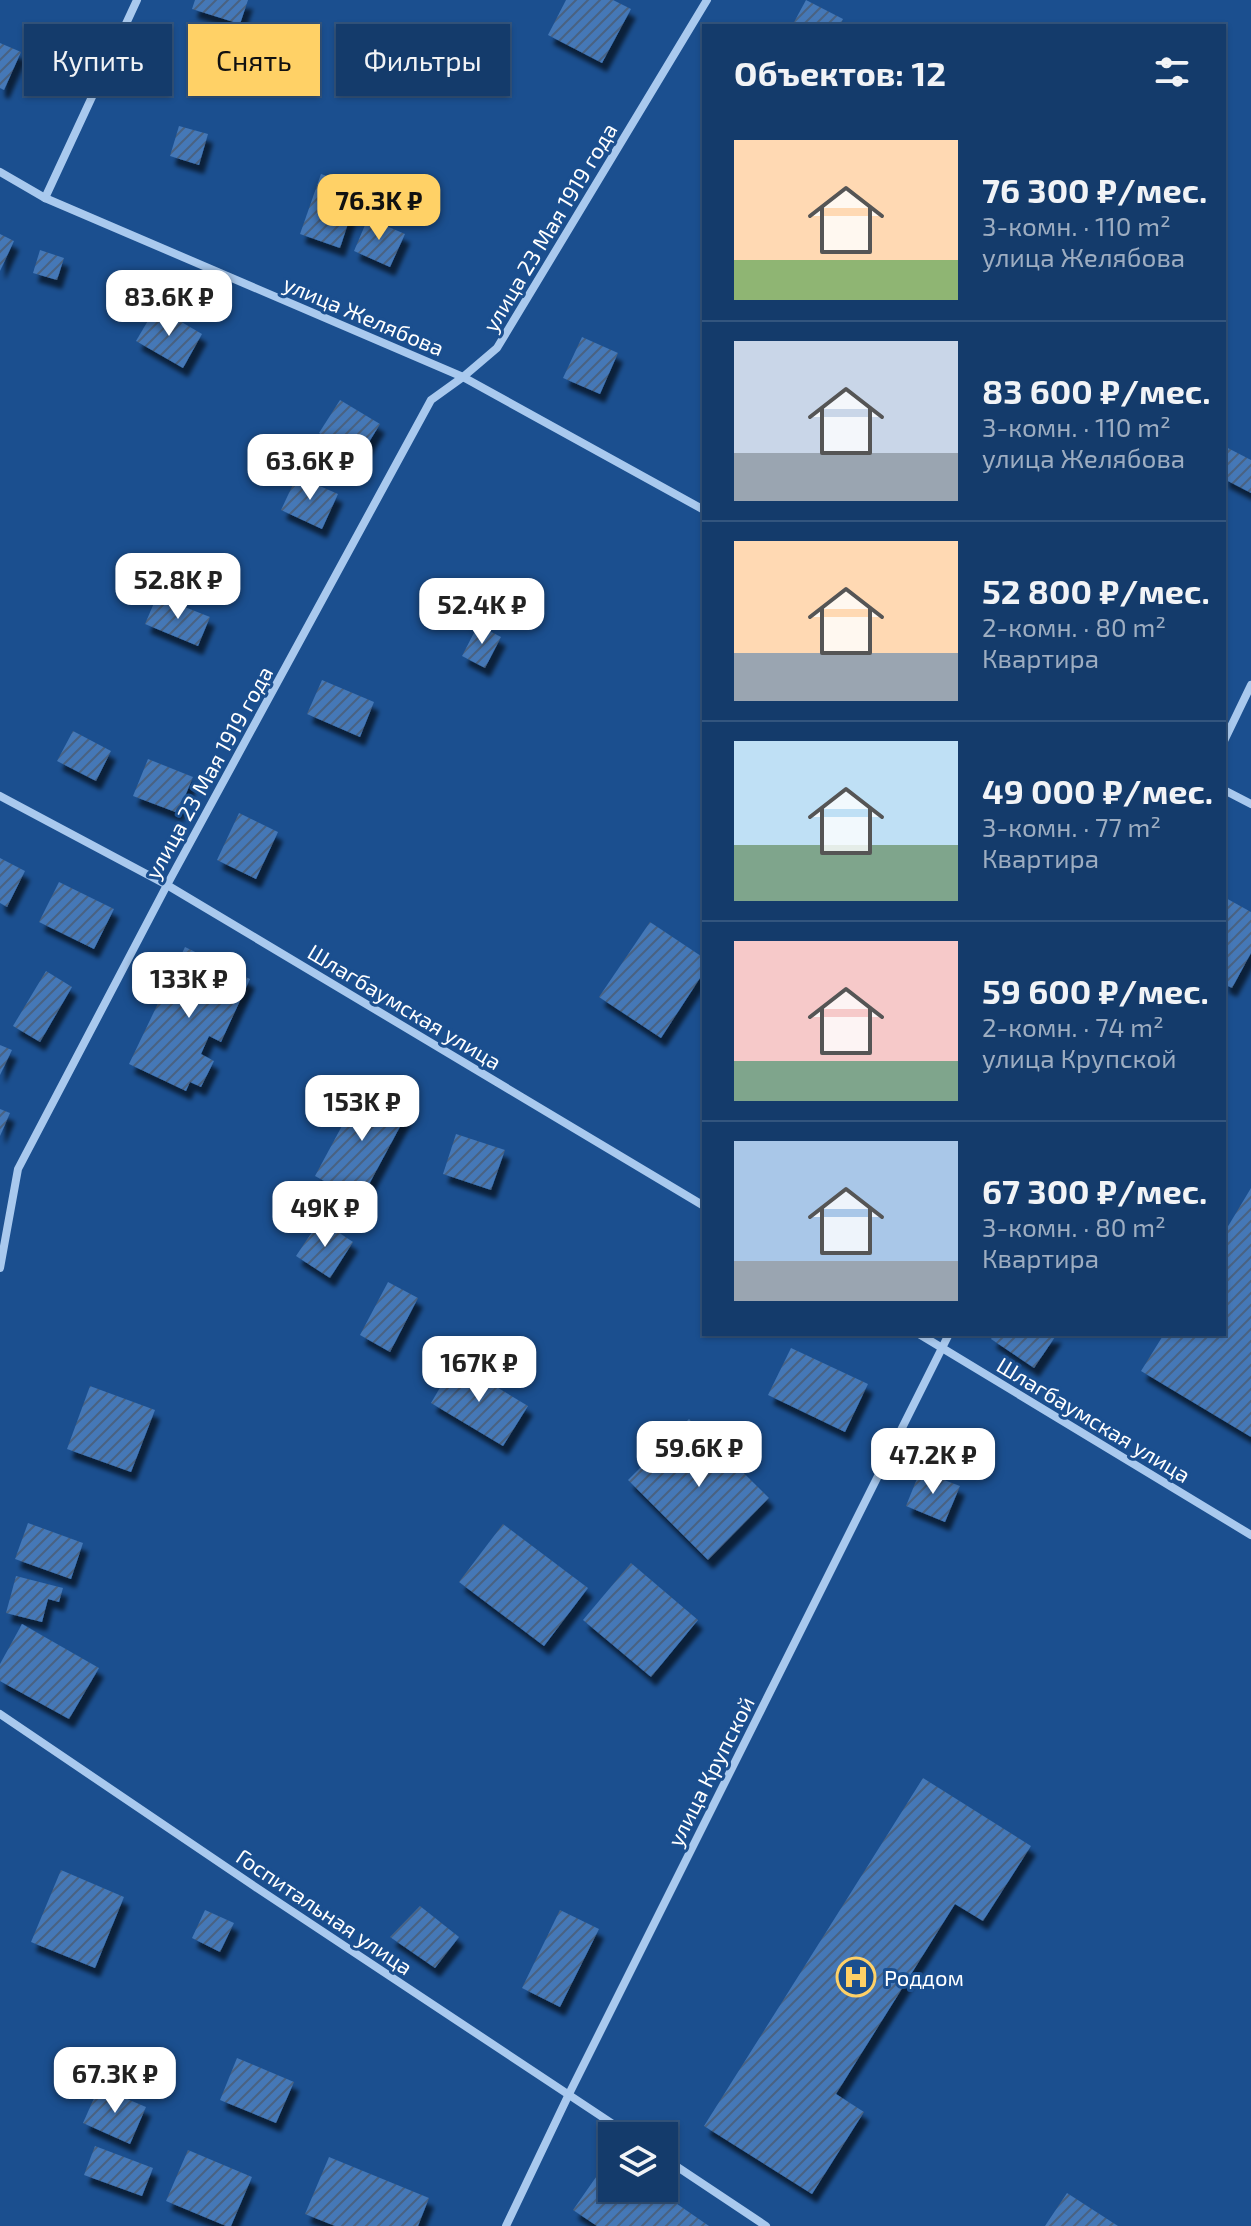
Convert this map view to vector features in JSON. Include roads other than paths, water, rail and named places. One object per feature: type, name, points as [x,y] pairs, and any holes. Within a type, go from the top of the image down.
[{"type":"street","points":[[45,198],[137,0]]},
{"type":"street","name":"улица 23 Мая 1919 года","points":[[0,1268],[18,1169],[167,885],[431,400],[497,348],[707,0]]},
{"type":"street","name":"улица Желябова","points":[[0,172],[45,198],[463,377],[702,509]]},
{"type":"street","points":[[1226,737],[1251,685]]},
{"type":"street","points":[[1226,791],[1251,804]]},
{"type":"street","name":"Шлагбаумская улица","points":[[0,796],[167,885],[702,1205]]},
{"type":"street","name":"Шлагбаумская улица","points":[[922,1336],[1251,1535]]},
{"type":"street","name":"улица Крупской","points":[[506,2226],[948,1336]]},
{"type":"street","name":"Госпитальная улица","points":[[0,1714],[610,2122]]},
{"type":"street","points":[[678,2167],[766,2226]]},
{"type":"place","name":"Роддом","points":[[856,1977]]}]
